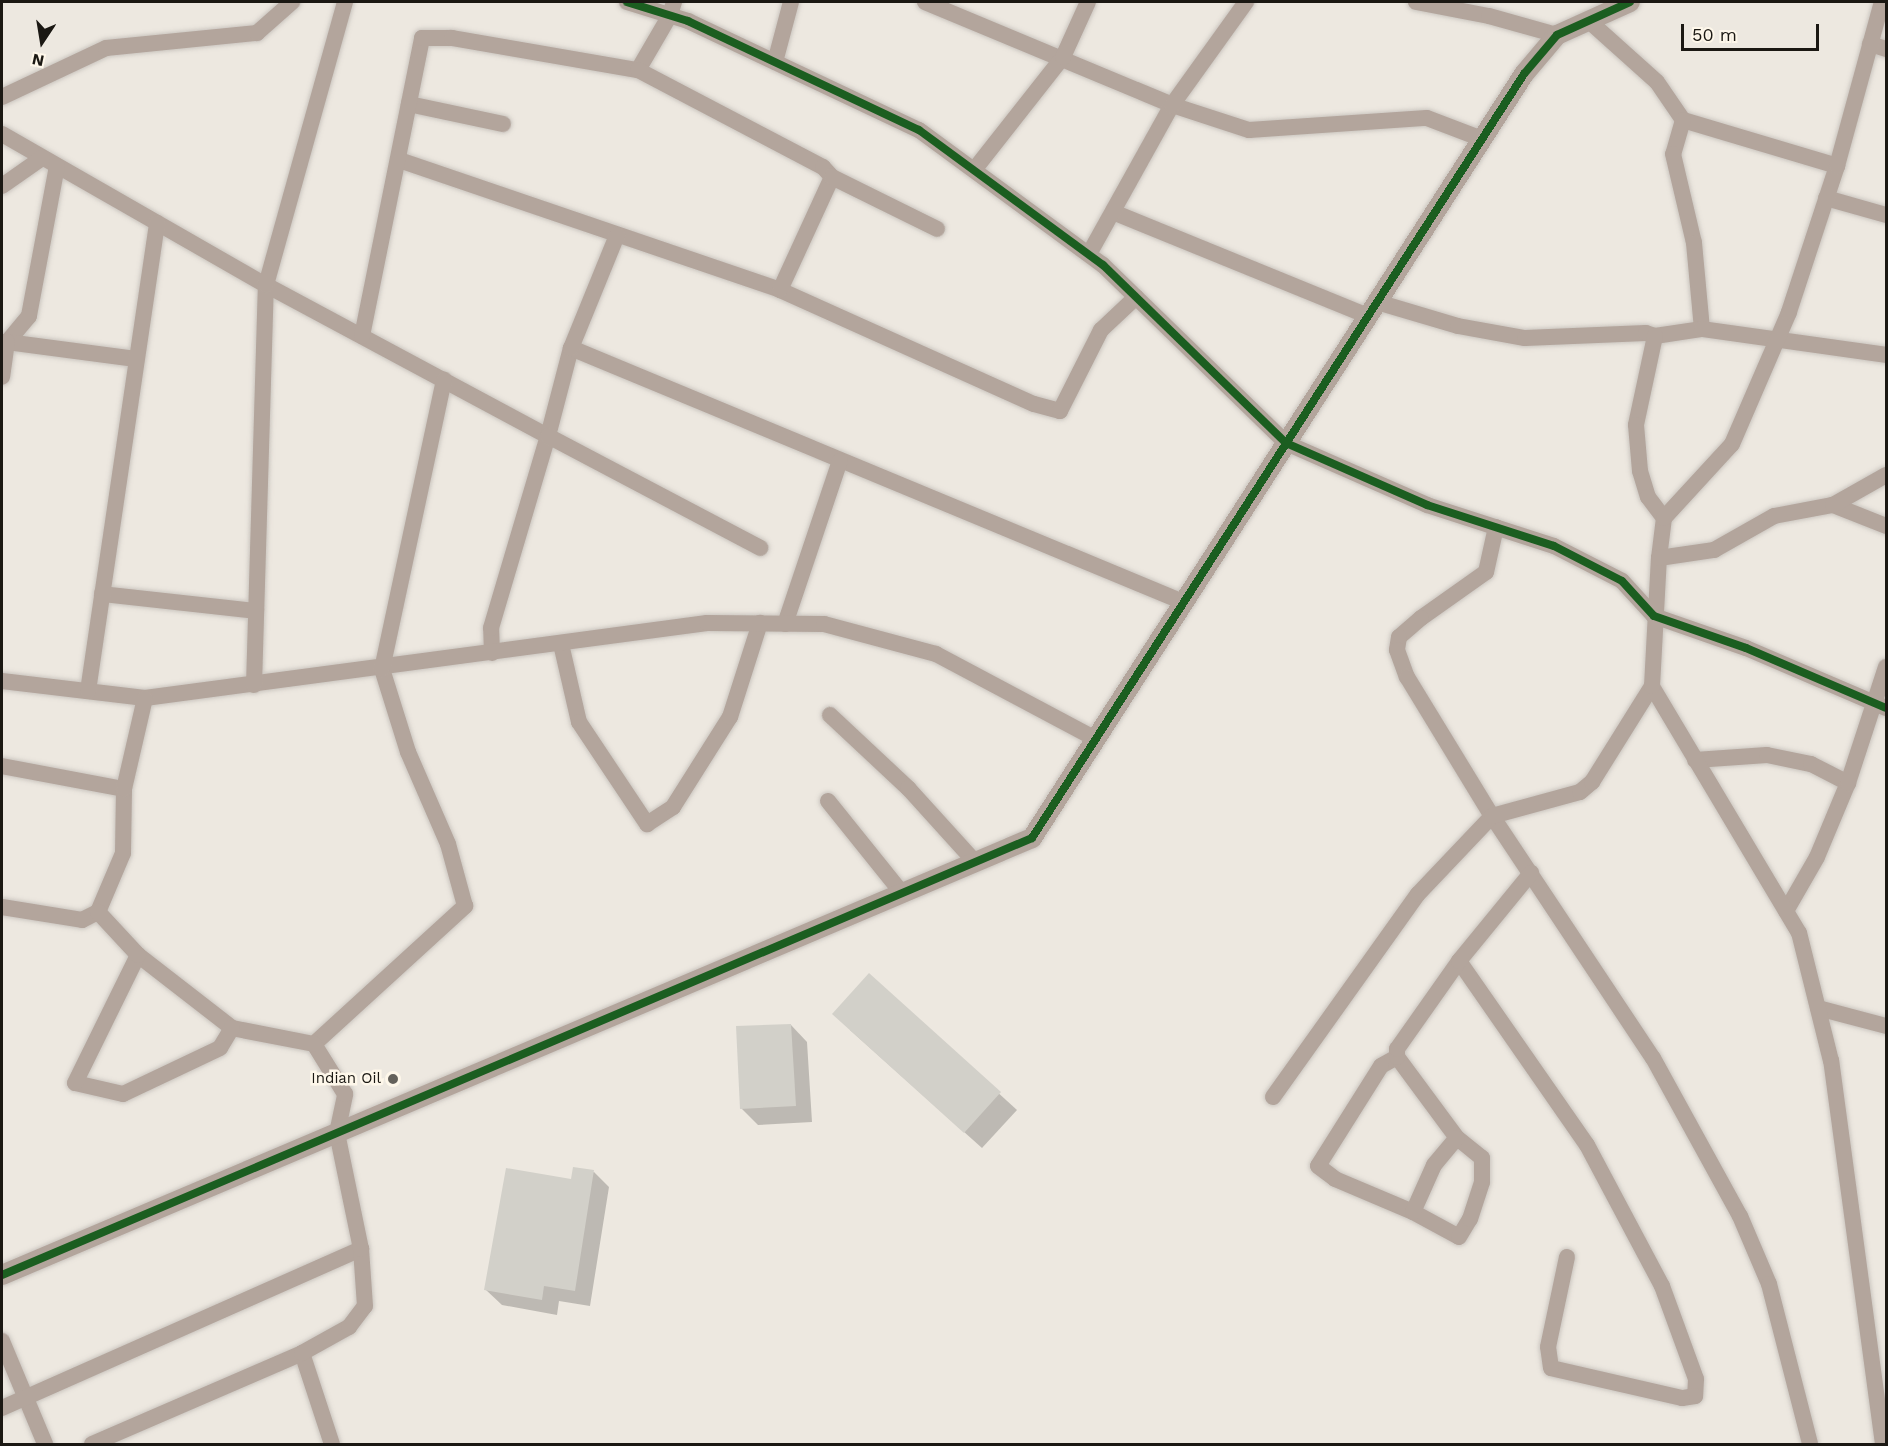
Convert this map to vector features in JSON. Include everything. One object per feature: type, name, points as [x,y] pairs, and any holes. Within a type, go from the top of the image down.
[{"type":"street","points":[[2,97],[106,48],[257,33],[292,2]]},
{"type":"street","points":[[254,684],[266,285],[345,2]]},
{"type":"street","points":[[627,2],[672,8],[775,62],[919,130],[1089,254],[1286,443],[1426,505],[1554,546],[1623,581],[1654,616],[1746,648],[1880,706]]},
{"type":"street","points":[[775,62],[791,2]]},
{"type":"street","points":[[925,2],[1063,57],[1172,105],[1249,130],[1427,118],[1482,139]]},
{"type":"street","points":[[974,170],[1063,57],[1088,2]]},
{"type":"street","points":[[1089,254],[1172,105],[1246,2]]},
{"type":"street","points":[[1416,2],[1557,35]]},
{"type":"street","points":[[2,1275],[1032,838],[1524,74],[1557,35],[1629,2]]},
{"type":"street","points":[[1273,1097],[1418,894],[1492,816],[1580,792],[1592,782],[1652,686],[1654,616],[1664,518],[1732,444],[1778,338],[1878,47],[1882,2]]},
{"type":"street","points":[[638,70],[672,8]]},
{"type":"street","points":[[1589,21],[1657,82],[1683,120],[1837,166]]},
{"type":"street","points":[[362,336],[422,38],[452,38],[638,70],[823,167],[832,177],[937,229]]},
{"type":"street","points":[[409,104],[503,124]]},
{"type":"street","points":[[1683,120],[1673,154],[1694,243],[1702,329]]},
{"type":"street","points":[[2,135],[266,285],[760,549]]},
{"type":"street","points":[[2,186],[42,158]]},
{"type":"street","points":[[399,160],[780,290],[1034,404],[1060,411],[1101,330],[1136,297]]},
{"type":"street","points":[[2,377],[4,342],[29,316],[57,166]]},
{"type":"street","points":[[780,290],[832,177]]},
{"type":"street","points":[[1826,198],[1887,215]]},
{"type":"street","points":[[1113,212],[1372,309],[1458,326],[1525,338],[1646,333],[1655,336],[1702,329],[1887,355]]},
{"type":"street","points":[[88,691],[157,223]]},
{"type":"street","points":[[492,653],[491,628],[548,436],[571,348],[617,235]]},
{"type":"street","points":[[1655,336],[1636,425],[1640,471],[1648,497],[1664,518]]},
{"type":"street","points":[[4,342],[136,359]]},
{"type":"street","points":[[571,348],[1183,602]]},
{"type":"street","points":[[314,1044],[465,906],[448,844],[408,752],[382,669],[444,380]]},
{"type":"street","points":[[785,624],[840,461]]},
{"type":"street","points":[[1659,558],[1714,550],[1774,516],[1833,505],[1887,476]]},
{"type":"street","points":[[1833,505],[1887,526]]},
{"type":"street","points":[[1496,527],[1486,572],[1421,618],[1399,637],[1397,650],[1407,677],[1492,816],[1653,1058],[1740,1216],[1768,1284],[1810,1444]]},
{"type":"street","points":[[102,594],[256,611]]},
{"type":"street","points":[[2,681],[145,698],[382,669],[707,623],[824,624],[936,654],[1096,739]]},
{"type":"street","points":[[561,644],[579,722],[647,824],[673,807],[730,717],[760,623]]},
{"type":"street","points":[[1786,912],[1817,856],[1880,706],[1887,667]]},
{"type":"street","points":[[1652,686],[1799,933],[1831,1061],[1880,1379],[1883,1444]]},
{"type":"street","points":[[2,907],[82,920],[98,912],[112,885],[123,853],[124,789],[145,698]]},
{"type":"street","points":[[831,715],[908,788],[975,862]]},
{"type":"street","points":[[1695,760],[1767,755],[1811,764],[1848,783]]},
{"type":"street","points":[[2,766],[124,789]]},
{"type":"street","points":[[828,801],[902,893]]},
{"type":"street","points":[[1397,1057],[1381,1066],[1318,1166],[1335,1179],[1413,1212],[1459,1237],[1470,1219],[1482,1182],[1482,1158],[1457,1138],[1397,1057],[1397,1049],[1459,961],[1531,873]]},
{"type":"street","points":[[92,1444],[302,1353],[349,1327],[364,1306],[361,1249],[336,1133],[345,1094],[314,1044],[232,1028],[138,955],[98,912]]},
{"type":"street","points":[[138,955],[75,1083],[123,1094],[220,1048],[232,1028]]},
{"type":"street","points":[[1459,961],[1587,1144],[1662,1286],[1696,1378],[1695,1396],[1682,1398],[1551,1368],[1548,1347],[1567,1257]]},
{"type":"street","points":[[1818,1008],[1887,1026]]},
{"type":"street","points":[[1413,1212],[1434,1165],[1457,1138]]},
{"type":"street","points":[[2,1408],[361,1249]]},
{"type":"street","points":[[2,1341],[45,1444]]},
{"type":"street","points":[[302,1353],[332,1444]]},
{"type":"building","points":[[869,973],[1001,1092],[964,1133],[832,1014]]},
{"type":"building","points":[[791,1024],[796,1106],[740,1109],[736,1026]]},
{"type":"building","points":[[573,1167],[594,1170],[575,1291],[544,1286],[542,1300],[484,1290],[506,1168],[571,1179]]},
{"type":"cycle path","points":[[627,2],[688,21],[919,130],[1103,265],[1286,443],[1427,505],[1554,546],[1622,581],[1654,616],[1746,648],[1886,708]]},
{"type":"cycle path","points":[[2,1275],[1032,838],[1524,74],[1557,35],[1630,2]]},
{"type":"place","name":"Indian Oil","points":[[393,1079]]}]
